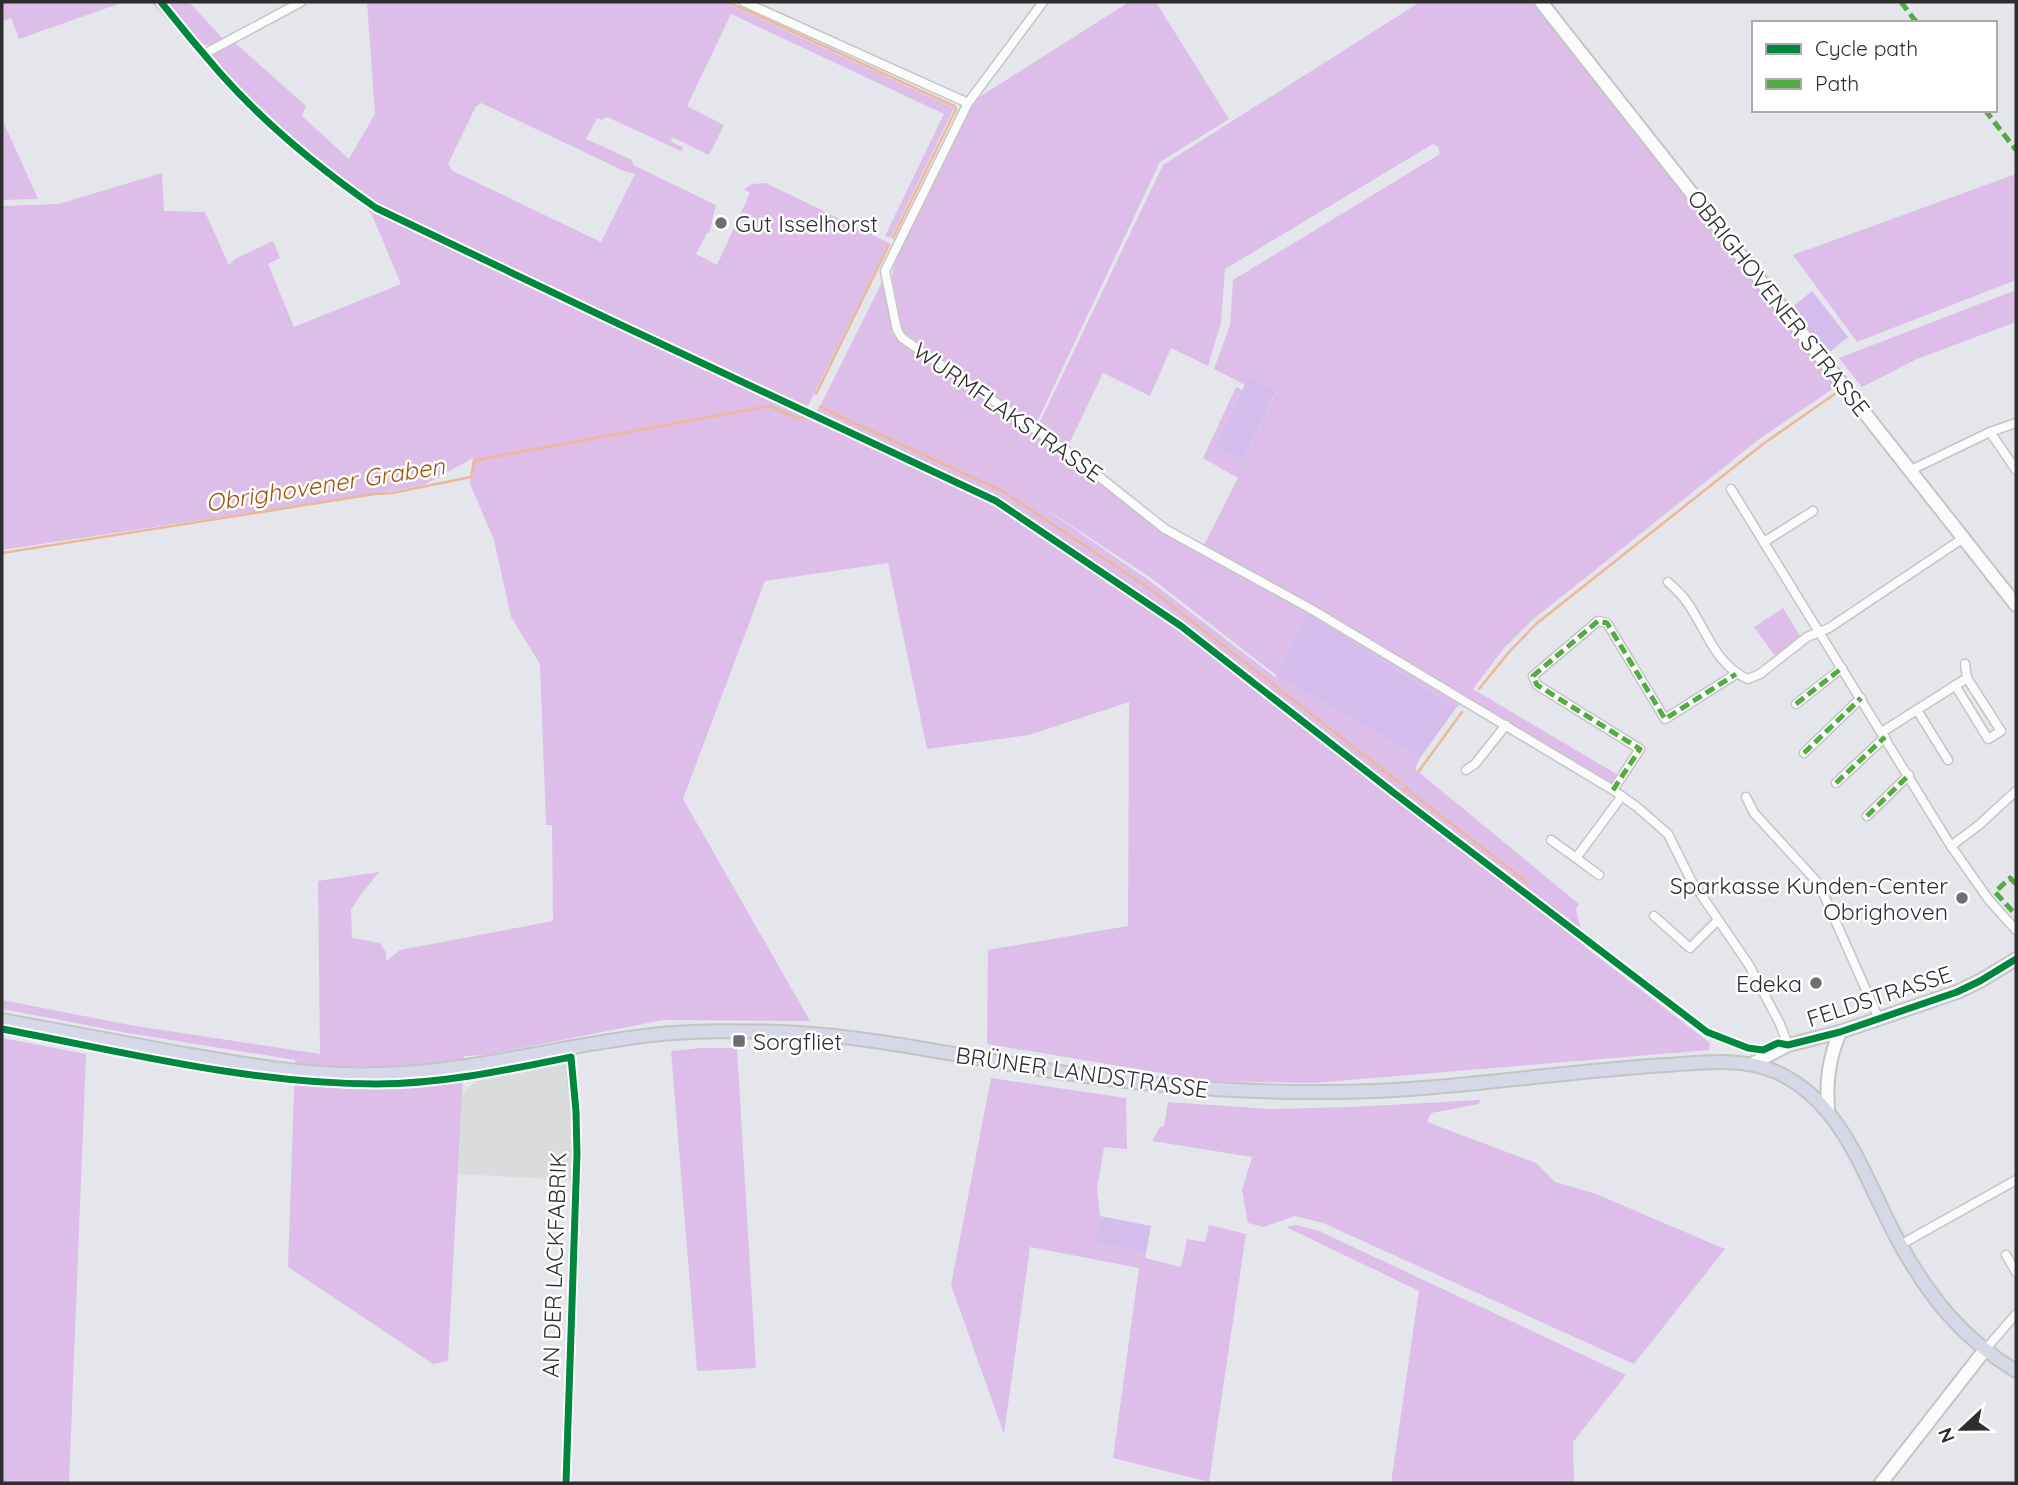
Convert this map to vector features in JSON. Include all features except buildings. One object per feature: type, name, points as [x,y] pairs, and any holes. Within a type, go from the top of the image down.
[{"type":"main road","name":"BRÜNER LANDSTRASSE","points":[[2,1020],[256,1067],[356,1075],[426,1072],[474,1066],[569,1047],[684,1032],[789,1032],[872,1041],[1166,1087],[1275,1093],[1395,1090],[1635,1067],[1752,1064],[1774,1070],[1807,1089],[1828,1109],[1843,1131],[1900,1245],[1951,1319],[1984,1351],[2016,1371]]},
{"type":"street","points":[[204,54],[301,2]]},
{"type":"street","points":[[744,2],[968,103]]},
{"type":"street","name":"WURMFLAKSTRASSE","points":[[1043,2],[968,103],[885,271],[897,330],[902,338],[1069,452],[1165,529],[1311,610],[1506,725],[1637,807],[1668,834],[1691,880],[1749,965],[1788,1045]]},
{"type":"street","name":"OBRIGHOVENER STRASSE","points":[[1541,2],[2016,605]]},
{"type":"street","points":[[1911,470],[1990,432],[2016,423]]},
{"type":"street","points":[[1990,432],[2016,470]]},
{"type":"street","points":[[1731,489],[1951,846],[1989,900],[2016,930]]},
{"type":"street","points":[[1764,542],[1813,511]]},
{"type":"street","points":[[1668,582],[1684,598],[1717,652],[1735,674],[1748,679],[1760,674],[1807,637],[1820,633],[1965,537]]},
{"type":"street","points":[[1613,790],[1640,748],[1537,685],[1533,676],[1598,621],[1606,623],[1665,719],[1735,674]]},
{"type":"street","points":[[1955,685],[1988,739],[2001,732],[1967,678],[1965,664]]},
{"type":"street","points":[[1796,704],[1842,668]]},
{"type":"street","points":[[1836,783],[1883,734],[1967,678]]},
{"type":"street","points":[[1804,753],[1861,698]]},
{"type":"street","points":[[1917,710],[1948,760]]},
{"type":"street","points":[[1466,770],[1475,764],[1506,725]]},
{"type":"street","points":[[1867,816],[1909,775]]},
{"type":"street","points":[[1951,846],[2016,791]]},
{"type":"street","points":[[1576,858],[1622,796]]},
{"type":"street","points":[[1746,797],[1754,813],[1819,884],[1879,1019]]},
{"type":"street","points":[[1551,841],[1599,876]]},
{"type":"street","points":[[1654,916],[1690,948],[1718,920]]},
{"type":"street","name":"FELDSTRASSE","points":[[1752,1064],[1788,1045],[1840,1032],[1957,992],[2016,960]]},
{"type":"street","name":"FELDSTRASSE","points":[[1828,1109],[1828,1072],[1840,1032]]},
{"type":"street","name":"FELDSTRASSE","points":[[1774,1070],[1778,1058],[1788,1045]]},
{"type":"street","name":"AN DER LACKFABRIK","points":[[566,1483],[577,1154],[576,1111],[569,1047]]},
{"type":"street","points":[[1900,1245],[2016,1180]]},
{"type":"street","points":[[2006,1255],[2016,1272]]},
{"type":"street","points":[[1881,1483],[2016,1314]]},
{"type":"shaded area","points":[[2,2],[124,2],[19,39],[11,18],[2,21]]},
{"type":"shaded area","points":[[151,2],[189,2],[224,40],[214,45],[191,44]]},
{"type":"shaded area","points":[[367,2],[724,2],[954,108],[891,238],[885,236],[944,114],[731,14],[687,106],[724,125],[709,155],[672,137],[671,142],[683,147],[681,151],[607,117],[602,120],[597,118],[586,139],[716,205],[709,233],[696,254],[717,265],[750,193],[744,189],[752,184],[766,183],[889,243],[804,414],[810,417],[819,408],[883,280],[895,337],[1074,460],[1176,541],[1239,575],[1243,567],[1204,545],[1238,478],[1203,458],[1236,387],[1242,390],[1214,448],[1242,462],[1276,393],[1248,379],[1245,385],[1214,369],[1230,325],[1233,280],[1440,154],[1438,147],[1433,144],[1225,269],[1221,323],[1208,366],[1171,348],[1150,396],[1103,373],[1068,446],[1038,426],[1163,165],[1420,2],[1535,2],[1838,385],[1758,440],[1531,621],[1504,648],[1473,689],[1618,775],[1611,783],[1467,698],[1456,708],[1307,612],[1276,675],[1420,758],[1415,769],[1579,904],[1576,909],[1585,947],[1710,1043],[1709,1050],[1315,1083],[1209,1081],[987,1044],[988,950],[1128,926],[1129,702],[1029,735],[927,749],[888,563],[765,581],[683,799],[810,1021],[663,1020],[486,1055],[464,1056],[448,1361],[433,1364],[288,1267],[295,1060],[2,1009],[2,1000],[135,1026],[320,1054],[318,881],[379,872],[351,910],[352,938],[380,943],[386,952],[386,961],[400,950],[553,921],[552,825],[546,825],[540,664],[511,617],[494,540],[470,484],[473,458],[424,485],[2,550],[2,206],[59,204],[162,173],[164,211],[205,212],[229,265],[235,259],[273,241],[280,258],[268,264],[294,327],[401,284],[372,215],[364,205],[253,114],[238,93],[210,66],[214,62],[213,53],[233,41],[306,106],[302,116],[349,159],[375,114]],"holes":[[[481,103],[635,174],[601,242],[453,171],[448,164],[476,106]],[[1035,502],[1151,578],[1276,675],[1275,677],[1150,581]]]},
{"type":"shaded area","points":[[1129,2],[1156,2],[1229,119],[1160,162],[1036,424],[903,332],[892,278],[894,263],[973,101]]},
{"type":"shaded area","points":[[2,119],[38,199],[2,200]]},
{"type":"shaded area","points":[[2016,174],[2016,280],[1857,342],[1793,255]]},
{"type":"shaded area","points":[[2016,290],[2016,322],[1917,359],[1862,387],[1839,358]]},
{"type":"shaded area","points":[[1812,291],[1848,337],[1825,356],[1789,310]]},
{"type":"shaded area","points":[[1248,378],[1276,392],[1242,462],[1214,448]]},
{"type":"shaded area","points":[[1783,608],[1800,636],[1775,656],[1754,627]]},
{"type":"shaded area","points":[[1307,612],[1456,708],[1420,758],[1276,675]]},
{"type":"shaded area","points":[[2,1038],[86,1054],[69,1483],[2,1483]]},
{"type":"shaded area","points":[[737,1048],[756,1368],[697,1371],[671,1051]]},
{"type":"shaded area","points":[[567,1063],[573,1124],[572,1180],[458,1174],[462,1095],[480,1076]]},
{"type":"shaded area","points":[[991,1078],[1126,1098],[1127,1149],[1104,1147],[1097,1189],[1100,1216],[1095,1243],[1146,1253],[1145,1258],[1181,1267],[1187,1239],[1205,1242],[1209,1225],[1246,1234],[1209,1482],[1113,1458],[1139,1268],[1030,1247],[1004,1434],[951,1285]]},
{"type":"shaded area","points":[[1480,1100],[1479,1104],[1431,1113],[1427,1122],[1536,1163],[1555,1182],[1596,1194],[1725,1249],[1634,1364],[1323,1223],[1295,1216],[1264,1227],[1248,1223],[1242,1190],[1252,1157],[1152,1141],[1160,1127],[1164,1126],[1168,1102],[1270,1109]]},
{"type":"shaded area","points":[[1100,1216],[1151,1226],[1146,1253],[1095,1243]]},
{"type":"shaded area","points":[[1296,1225],[1319,1231],[1626,1375],[1573,1442],[1574,1483],[1391,1483],[1419,1291],[1286,1227]]},
{"type":"waterway","name":"Obrighovener Graben","points":[[728,2],[954,106],[956,109],[893,238]]},
{"type":"waterway","name":"Obrighovener Graben","points":[[816,394],[889,245]]},
{"type":"waterway","points":[[1479,689],[1536,624],[1763,444],[1839,391]]},
{"type":"waterway","name":"Obrighovener Graben","points":[[2,553],[392,493],[471,477],[474,461],[487,458],[770,406],[796,418],[804,418]]},
{"type":"waterway","points":[[820,407],[1002,491],[1153,591],[1401,784]]},
{"type":"waterway","points":[[1419,771],[1462,712]]},
{"type":"waterway","points":[[1403,793],[1407,787]]},
{"type":"waterway","points":[[1405,788],[1528,883]]},
{"type":"marked path","points":[[1901,2],[1915,21]]},
{"type":"marked path","points":[[1987,112],[2016,150]]},
{"type":"marked path","points":[[1613,790],[1640,749],[1537,685],[1533,676],[1598,621],[1607,623],[1665,719],[1736,674]]},
{"type":"marked path","points":[[1796,704],[1842,668]]},
{"type":"marked path","points":[[1804,753],[1861,698]]},
{"type":"marked path","points":[[1836,783],[1885,737]]},
{"type":"marked path","points":[[1867,816],[1909,775]]},
{"type":"marked path","points":[[2016,884],[2010,878],[1995,892],[2016,915]]},
{"type":"cycle path","points":[[161,2],[220,73],[255,110],[314,162],[376,208],[996,501],[1181,626],[1707,1032],[1748,1048],[1763,1050],[1778,1043],[1788,1045],[1840,1032],[1957,992],[2016,959]]},
{"type":"cycle path","points":[[2,1029],[235,1073],[329,1083],[425,1082],[571,1057],[577,1154],[566,1483]]},
{"type":"place","name":"Gut Isselhorst","points":[[721,223]]},
{"type":"place","name":"Sparkasse Kunden-Center Obrighoven","points":[[1962,898]]},
{"type":"place","name":"Edeka","points":[[1816,983]]},
{"type":"place","name":"Sorgfliet","points":[[739,1041]]}]
